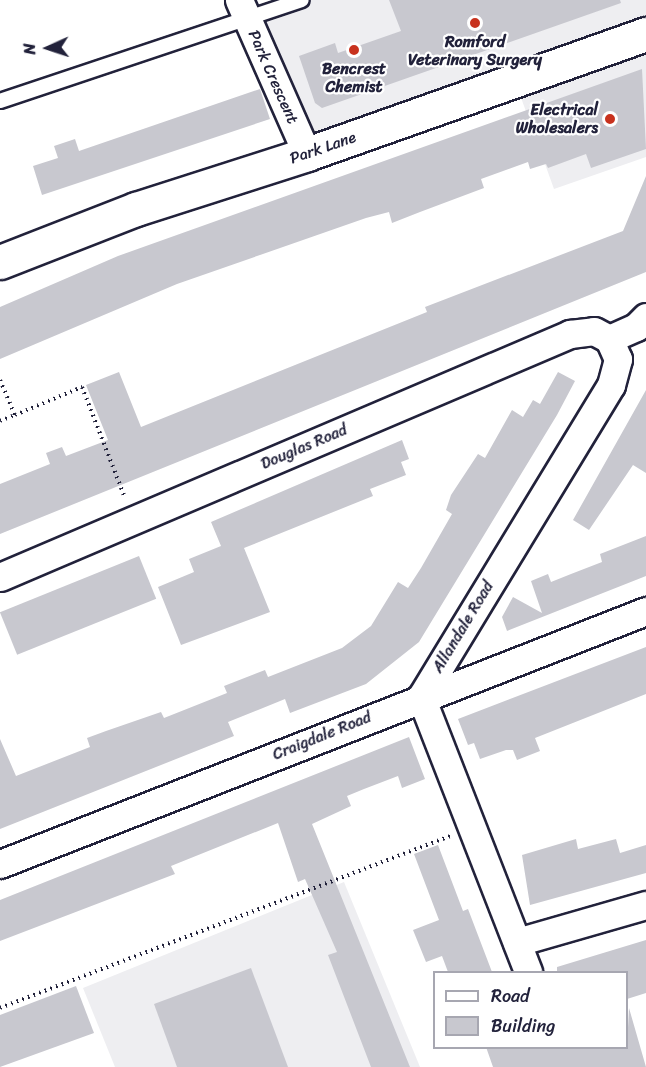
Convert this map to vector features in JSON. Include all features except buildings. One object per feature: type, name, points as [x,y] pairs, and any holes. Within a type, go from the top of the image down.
[{"type":"street","name":"Park Crescent","points":[[243,9],[307,154]]},
{"type":"street","name":"Park Lane","points":[[0,262],[136,208],[307,154],[646,34]]},
{"type":"street","points":[[609,339],[636,327],[646,317]]},
{"type":"street","name":"Douglas Road","points":[[0,577],[570,334],[594,331],[609,339]]},
{"type":"street","name":"Allandale Road","points":[[421,697],[611,384],[618,359],[609,339]]},
{"type":"street","name":"Craigdale Road","points":[[0,864],[421,697],[646,611]]},
{"type":"street","points":[[421,697],[528,971]]},
{"type":"street","points":[[517,942],[646,905]]},
{"type":"lane","points":[[0,101],[243,9],[302,0]]},
{"type":"path","points":[[0,380],[15,415]]},
{"type":"path","points":[[0,421],[82,387],[133,519]]},
{"type":"path","points":[[0,1008],[473,826]]},
{"type":"shaded area","points":[[301,0],[646,0],[646,157],[554,189],[515,81],[307,154],[247,18]]},
{"type":"shaded area","points":[[344,882],[420,1067],[115,1067],[83,988]]},
{"type":"place","name":"Romford Veterinary Surgery","points":[[475,23]]},
{"type":"place","name":"Bencrest Chemist","points":[[354,50]]},
{"type":"place","name":"Electrical Wholesalers","points":[[610,119]]}]
